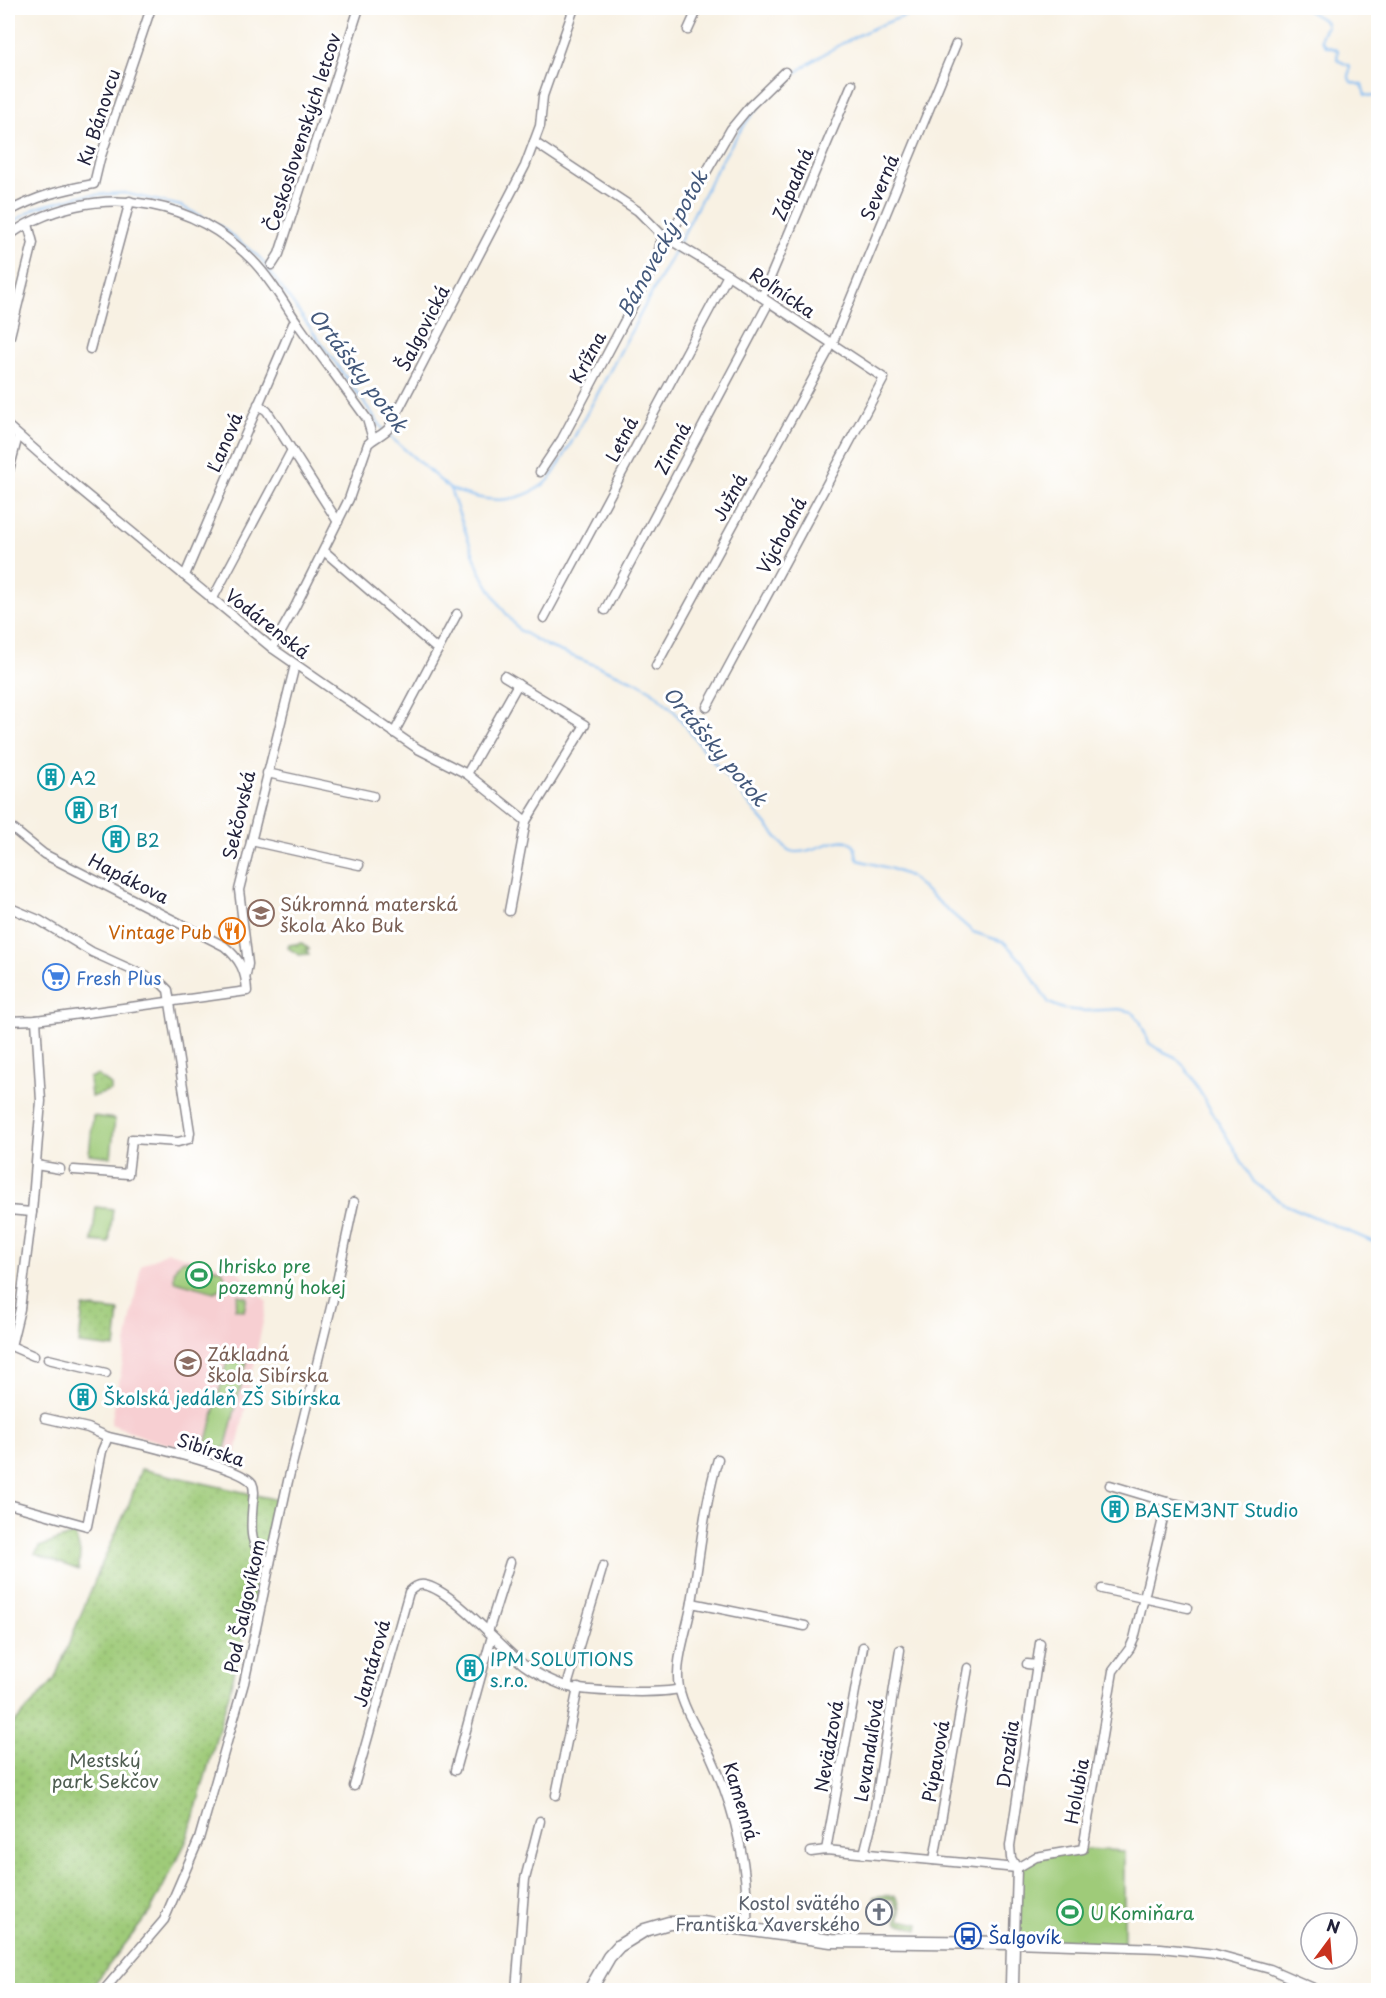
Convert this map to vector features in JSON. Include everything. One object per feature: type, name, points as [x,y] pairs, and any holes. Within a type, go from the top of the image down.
[{"type":"street","name":"Ku Bánovcu","points":[[8,212],[57,190],[94,184],[100,159],[151,8]]},
{"type":"street","name":"Československých letcov","points":[[272,265],[279,254],[359,8]]},
{"type":"street","name":"Šalgovická","points":[[272,648],[338,522],[360,473],[368,444],[389,428],[525,166],[540,126],[543,96],[574,8]]},
{"type":"street","points":[[688,30],[698,8]]},
{"type":"street","name":"Severná","points":[[832,344],[956,44]]},
{"type":"street","points":[[534,142],[638,211],[666,237],[677,224],[731,129],[750,106],[785,72]]},
{"type":"street","name":"Západná","points":[[766,300],[852,84]]},
{"type":"street","points":[[90,349],[130,201]]},
{"type":"street","points":[[8,236],[28,224],[66,208],[96,202],[130,201],[192,216],[214,229],[252,260],[367,419],[377,437]]},
{"type":"street","points":[[10,336],[33,243],[28,224]]},
{"type":"street","name":"Roľnícka","points":[[666,237],[884,378]]},
{"type":"street","name":"Krížna","points":[[540,472],[562,439],[657,260],[666,237]]},
{"type":"street","name":"Letná","points":[[544,618],[728,275]]},
{"type":"street","name":"Zimná","points":[[605,610],[766,300]]},
{"type":"street","name":"Ľanová","points":[[183,575],[186,573],[296,321]]},
{"type":"street","name":"Južná","points":[[656,666],[832,344]]},
{"type":"street","name":"Východná","points":[[707,707],[884,378]]},
{"type":"street","points":[[258,404],[267,411],[338,522]]},
{"type":"street","name":"Vodárenská","points":[[8,426],[76,486],[272,648],[418,749],[467,774],[526,820]]},
{"type":"street","points":[[8,474],[18,436]]},
{"type":"street","points":[[212,600],[292,450]]},
{"type":"street","points":[[324,551],[438,650]]},
{"type":"street","points":[[394,732],[457,614]]},
{"type":"street","name":"Sekčovská","points":[[246,976],[248,964],[239,890],[295,665]]},
{"type":"street","points":[[504,675],[585,725],[526,820],[509,911]]},
{"type":"street","points":[[467,774],[518,684]]},
{"type":"street","points":[[267,773],[373,796]]},
{"type":"street","name":"Hapákova","points":[[8,825],[44,854],[225,946],[238,958],[246,976],[247,991],[171,1003]]},
{"type":"street","points":[[251,841],[359,865]]},
{"type":"street","points":[[8,907],[39,920],[92,952],[160,983],[168,990],[190,1135],[185,1141],[174,1142],[132,1138],[128,1174],[74,1170]]},
{"type":"street","points":[[8,1021],[36,1020],[171,1003]]},
{"type":"street","points":[[34,1356],[11,1346],[20,1309],[32,1212],[41,1101],[36,1020]]},
{"type":"street","points":[[36,1166],[60,1169]]},
{"type":"street","name":"Pod Šalgovíkom","points":[[104,1990],[164,1920],[199,1839],[244,1683],[354,1202]]},
{"type":"street","points":[[8,1210],[32,1212]]},
{"type":"street","points":[[48,1359],[106,1373]]},
{"type":"street","name":"Sibírska","points":[[46,1418],[88,1428],[108,1437],[202,1461],[245,1476],[252,1484],[254,1493],[252,1539],[260,1556],[270,1563]]},
{"type":"street","points":[[12,1505],[87,1526],[102,1451],[108,1437]]},
{"type":"street","name":"Kamenná","points":[[718,1459],[709,1495],[692,1603],[678,1670],[679,1689],[719,1775],[734,1823],[746,1874],[747,1930]]},
{"type":"street","points":[[1110,1485],[1167,1502],[1202,1509]]},
{"type":"street","points":[[1144,1598],[1167,1502]]},
{"type":"street","points":[[455,1770],[510,1562]]},
{"type":"street","points":[[567,1686],[603,1566]]},
{"type":"street","name":"Jantárová","points":[[354,1786],[409,1592],[414,1586],[424,1585],[448,1596],[490,1634]]},
{"type":"street","points":[[1102,1588],[1188,1608]]},
{"type":"street","name":"Holubia","points":[[1017,1868],[1036,1857],[1083,1849],[1113,1671],[1131,1648],[1144,1598]]},
{"type":"street","points":[[692,1603],[805,1626]]},
{"type":"street","points":[[490,1634],[525,1666],[567,1686],[629,1691],[670,1692],[679,1689]]},
{"type":"street","name":"Drozdia","points":[[1017,1868],[1011,1858],[1010,1846],[1040,1643]]},
{"type":"street","name":"Nevädzová","points":[[826,1850],[863,1647]]},
{"type":"street","name":"Levanduľová","points":[[864,1854],[874,1814],[900,1650]]},
{"type":"street","points":[[1027,1664],[1037,1665]]},
{"type":"street","name":"Púpavová","points":[[934,1860],[968,1668]]},
{"type":"street","points":[[556,1795],[578,1688]]},
{"type":"street","points":[[516,1990],[525,1879],[540,1821]]},
{"type":"street","points":[[811,1852],[826,1850],[1017,1868],[1015,1938],[1010,1990]]},
{"type":"street","points":[[590,1990],[614,1951],[627,1940],[653,1927],[681,1922],[831,1941],[1013,1943],[1161,1948],[1215,1954],[1270,1969],[1318,1990]]},
{"type":"shaded area","name":"Základná škola Sibírska","points":[[168,1252],[237,1270],[267,1302],[234,1463],[146,1438],[111,1424],[141,1265]]},
{"type":"green space","points":[[302,943],[309,949],[306,950],[309,954],[299,955],[288,948],[289,945]]},
{"type":"green space","points":[[97,1075],[111,1085],[111,1091],[91,1097],[89,1078]]},
{"type":"green space","points":[[93,1116],[115,1119],[111,1157],[89,1154]]},
{"type":"green space","points":[[96,1207],[113,1209],[109,1243],[92,1241]]},
{"type":"green space","name":"Ihrisko pre pozemný hokej","points":[[185,1260],[222,1270],[225,1277],[222,1288],[214,1292],[175,1281],[176,1268]]},
{"type":"green space","points":[[238,1295],[247,1297],[244,1311],[235,1309]]},
{"type":"green space","points":[[83,1307],[119,1311],[115,1348],[79,1344]]},
{"type":"green space","points":[[228,1357],[247,1362],[225,1449],[206,1445]]},
{"type":"green space","name":"Mestský park Sekčov","points":[[141,1469],[278,1500],[230,1690],[187,1840],[150,1912],[95,1983],[86,1990],[8,1990],[8,1730],[54,1680],[129,1504]]},
{"type":"green space","points":[[75,1534],[80,1552],[79,1570],[35,1554],[39,1547]]},
{"type":"green space","name":"U Komiňara","points":[[1083,1849],[1124,1851],[1124,1947],[1013,1943],[1017,1868],[1036,1857]]},
{"type":"green space","points":[[895,1896],[897,1899],[900,1907],[900,1920],[919,1924],[918,1930],[897,1921],[898,1910],[893,1899],[874,1899],[874,1897]]},
{"type":"waterway","name":"Bánovecký potok","points":[[679,243],[731,146],[751,116],[768,97],[788,79],[833,48],[883,24],[932,8]]},
{"type":"waterway","points":[[1303,8],[1325,21],[1327,26],[1321,40],[1326,46],[1338,50],[1337,60],[1350,66],[1351,82],[1362,85],[1365,95],[1378,97]]},
{"type":"waterway","name":"Ortášsky potok","points":[[8,225],[36,208],[79,196],[124,193],[181,206],[221,227],[260,258],[383,429]]},
{"type":"waterway","name":"Bánovecký potok","points":[[451,489],[476,497],[500,500],[524,495],[547,482],[563,458],[676,248]]},
{"type":"waterway","name":"Ortášsky potok","points":[[386,433],[450,489],[480,572],[501,607],[519,630],[547,646],[637,682],[651,690],[674,711],[701,747],[787,849],[795,852],[803,851],[832,842],[848,841],[854,846],[858,860],[909,876],[973,932],[1004,942],[1021,960],[1049,1003],[1064,1009],[1084,1011],[1119,1009],[1132,1012],[1140,1021],[1149,1043],[1175,1057],[1185,1067],[1254,1182],[1284,1204],[1378,1244]]},
{"type":"place","name":"A2","points":[[51,777]]},
{"type":"place","name":"B1","points":[[79,810]]},
{"type":"place","name":"B2","points":[[116,839]]},
{"type":"place","name":"Súkromná materská škola Ako Buk","points":[[261,913]]},
{"type":"place","name":"Vintage Pub","points":[[232,931]]},
{"type":"place","name":"Fresh Plus","points":[[56,977]]},
{"type":"place","name":"Ihrisko pre pozemný hokej","points":[[199,1275]]},
{"type":"place","name":"Základná škola Sibírska","points":[[188,1363]]},
{"type":"place","name":"Školská jedáleň ZŠ Sibírska","points":[[83,1397]]},
{"type":"place","name":"BASEM3NT Studio","points":[[1115,1509]]},
{"type":"place","name":"IPM SOLUTIONS s.r.o.","points":[[470,1668]]},
{"type":"place","name":"Kostol svätého Františka Xaverského","points":[[879,1912]]},
{"type":"place","name":"U Komiňara","points":[[1070,1912]]},
{"type":"place","name":"Šalgovík","points":[[968,1936]]}]
